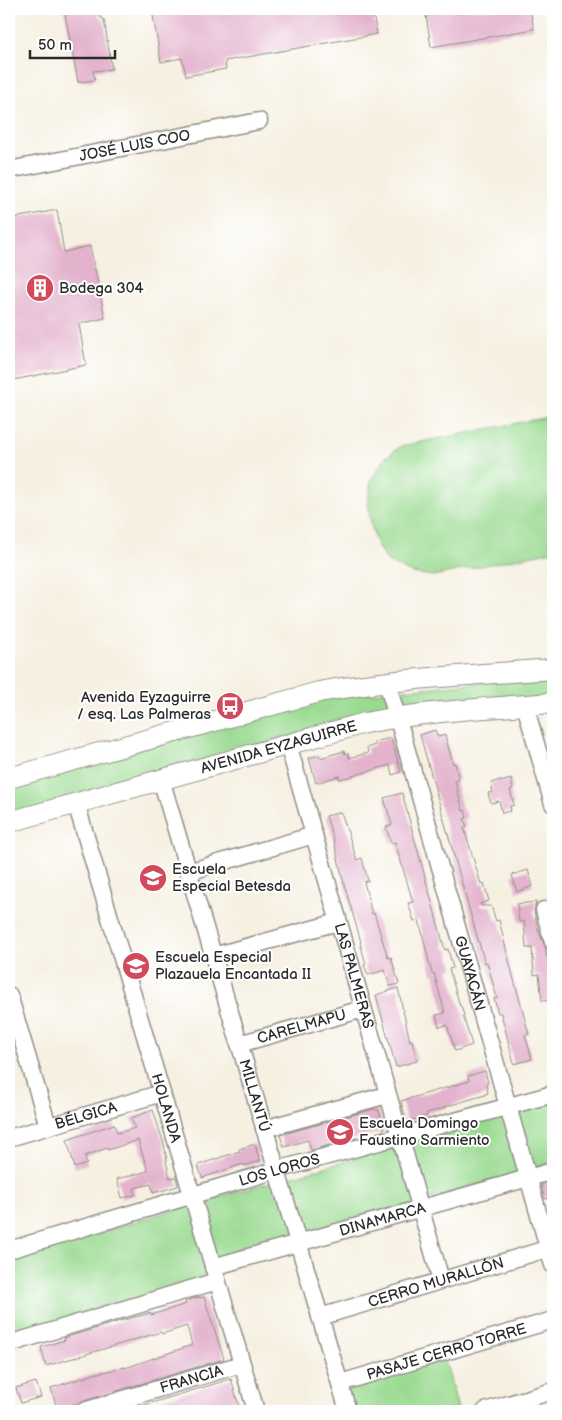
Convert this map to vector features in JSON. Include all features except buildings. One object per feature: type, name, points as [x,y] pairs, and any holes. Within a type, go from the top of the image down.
[{"type":"main road","points":[[9,778],[319,692],[387,682],[553,669]]},
{"type":"main road","name":"AVENIDA EYZAGUIRRE","points":[[9,822],[346,728],[398,717],[445,711],[553,703]]},
{"type":"street","name":"JOSÉ LUIS COO","points":[[9,170],[259,121]]},
{"type":"street","name":"GUAYACÁN","points":[[387,682],[528,1178],[551,1247],[553,1265]]},
{"type":"street","points":[[525,705],[550,782],[553,804]]},
{"type":"street","name":"LAS PALMERAS","points":[[288,744],[419,1209],[441,1280]]},
{"type":"street","name":"MILLANTÚ","points":[[161,780],[348,1411]]},
{"type":"street","name":"HOLANDA","points":[[76,803],[256,1411]]},
{"type":"street","points":[[188,872],[314,835]]},
{"type":"street","points":[[544,910],[553,942]]},
{"type":"street","points":[[213,956],[338,922]]},
{"type":"street","points":[[9,995],[48,1126]]},
{"type":"street","name":"CARELMAPU","points":[[239,1044],[363,1009]]},
{"type":"street","name":"BÉLGICA","points":[[9,1138],[162,1093]]},
{"type":"street","name":"LOS LOROS","points":[[9,1250],[276,1170],[553,1094]]},
{"type":"street","points":[[264,1129],[387,1095]]},
{"type":"street","name":"DINAMARCA","points":[[9,1344],[215,1274],[298,1243],[553,1171]]},
{"type":"street","name":"CERRO MURALLÓN","points":[[320,1317],[551,1247]]},
{"type":"street","name":"PASAJE CERRO TORRE","points":[[340,1383],[553,1320]]},
{"type":"street","name":"FRANCIA","points":[[84,1411],[242,1364]]},
{"type":"street","points":[[485,1411],[553,1391]]},
{"type":"green space","points":[[553,416],[553,551],[433,576],[412,573],[388,562],[377,546],[368,502],[371,480],[385,458],[401,446]]},
{"type":"green space","points":[[553,675],[553,699],[417,709],[9,818],[9,784],[323,698]]},
{"type":"green space","points":[[553,1103],[553,1163],[204,1265],[206,1276],[9,1335],[9,1261],[186,1206]]},
{"type":"green space","points":[[445,1360],[458,1409],[452,1411],[354,1411],[346,1387]]},
{"type":"place","name":"Bodega 304","points":[[40,288]]},
{"type":"place","name":"Avenida Eyzaguirre / esq. Las Palmeras","points":[[230,706]]},
{"type":"place","name":"Escuela Especial Betesda","points":[[153,878]]},
{"type":"place","name":"Escuela Especial Plazauela Encantada II","points":[[136,966]]},
{"type":"place","name":"Escuela Domingo Faustino Sarmiento","points":[[340,1132]]}]
